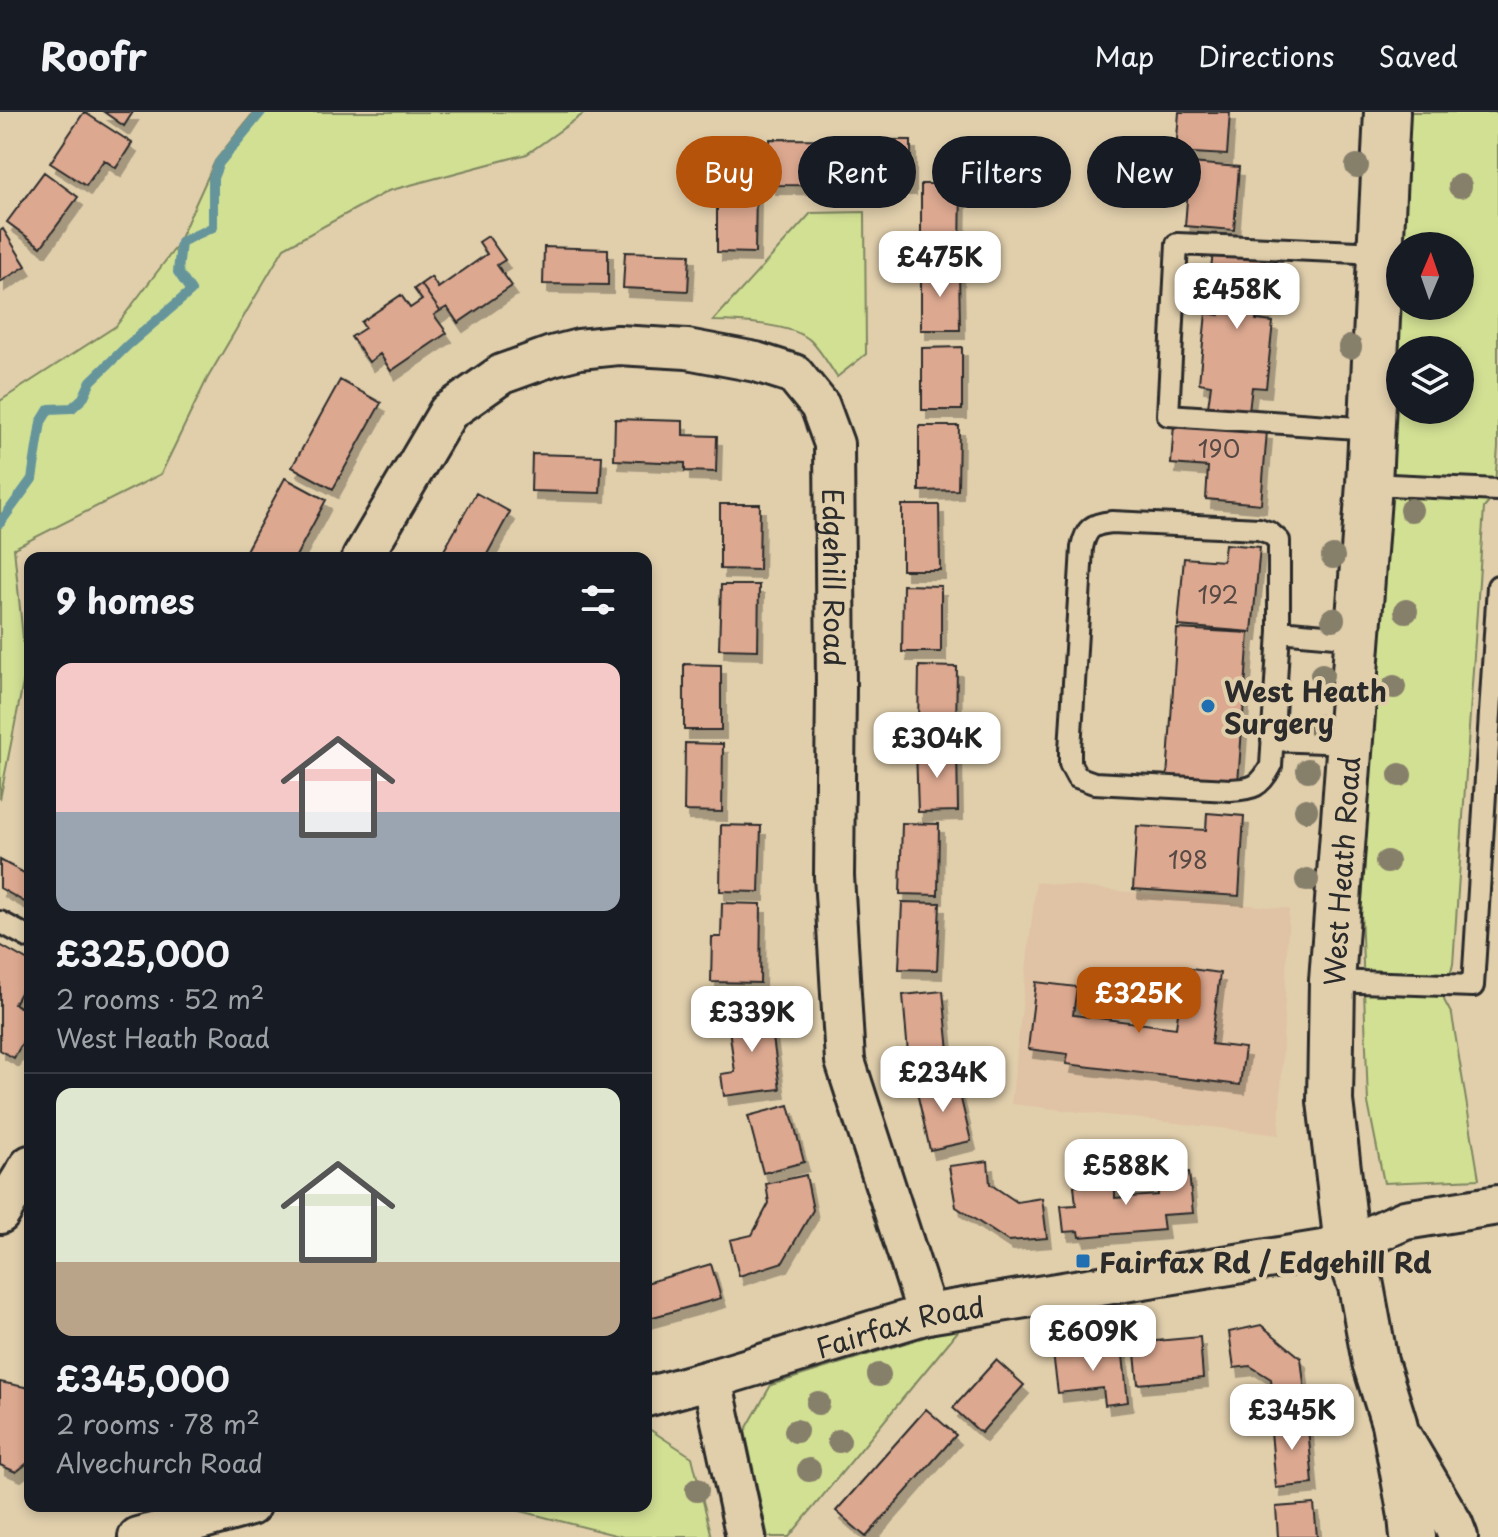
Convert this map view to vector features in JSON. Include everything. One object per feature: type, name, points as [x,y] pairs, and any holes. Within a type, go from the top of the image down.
[{"type":"street","name":"West Heath Road","points":[[1387,112],[1369,484],[1332,981],[1330,1101],[1347,1246],[1361,1286],[1375,1362],[1394,1423],[1413,1537]]},
{"type":"street","name":"Edgehill Road","points":[[366,552],[448,412],[502,374],[552,356],[579,349],[618,345],[687,349],[756,362],[794,374],[820,406],[834,444],[834,876],[845,1061],[927,1314]]},
{"type":"street","points":[[0,1214],[24,1175]]},
{"type":"street","name":"Fairfax Road","points":[[652,1395],[927,1314],[1347,1246],[1405,1220],[1498,1205]]},
{"type":"street","points":[[712,1379],[746,1537]]},
{"type":"street","points":[[1394,1423],[1458,1537]]},
{"type":"street","points":[[138,1537],[228,1512]]},
{"type":"lane","points":[[1372,429],[1168,415],[1177,244],[1381,253]]},
{"type":"lane","points":[[1369,484],[1498,490]]},
{"type":"lane","points":[[1112,522],[1259,529],[1279,541],[1279,631],[1272,740],[1271,766],[1267,774],[1259,784],[1245,789],[1094,783],[1077,777],[1070,764],[1070,750],[1084,536],[1090,528],[1112,522]]},
{"type":"lane","points":[[1332,981],[1473,986],[1498,586]]},
{"type":"lane","points":[[1279,631],[1358,638]]},
{"type":"lane","points":[[1272,740],[1350,743]]},
{"type":"lane","points":[[0,922],[24,935]]},
{"type":"shaded area","points":[[1036,882],[1289,909],[1279,1135],[1011,1104]]},
{"type":"green space","points":[[254,112],[586,112],[527,154],[388,191],[284,248],[207,379],[161,474],[14,548],[24,678],[0,799],[0,401],[116,326],[176,247],[215,161]]},
{"type":"green space","points":[[1401,112],[1498,112],[1498,447],[1494,496],[1484,508],[1453,964],[1444,1000],[1452,1015],[1479,1179],[1384,1183],[1368,1103],[1361,908],[1386,410],[1386,424],[1474,424],[1474,336],[1390,336],[1391,320],[1474,320],[1474,232],[1395,232]]},
{"type":"green space","points":[[865,212],[866,354],[837,377],[818,349],[803,335],[765,325],[713,321],[811,213]]},
{"type":"green space","points":[[963,1325],[789,1537],[768,1537],[745,1431],[771,1385]]},
{"type":"green space","points":[[652,1431],[692,1457],[712,1537],[623,1537],[525,1512],[652,1512]]},
{"type":"building","points":[[84,112],[132,143],[116,168],[104,160],[86,186],[50,163]]},
{"type":"building","points":[[104,112],[133,112],[124,126]]},
{"type":"building","points":[[1179,112],[1230,112],[1227,155],[1201,153],[1201,136],[1177,136]]},
{"type":"building","points":[[782,139],[798,139],[798,185],[782,185]]},
{"type":"building","points":[[1201,164],[1239,167],[1234,230],[1185,226],[1186,208],[1201,208]]},
{"type":"building","points":[[44,172],[78,197],[41,247],[7,222]]},
{"type":"building","points":[[921,184],[932,184],[932,208],[961,208],[960,253],[921,253]]},
{"type":"building","points":[[717,208],[756,208],[755,253],[717,252]]},
{"type":"building","points":[[3,229],[26,266],[0,282],[0,231]]},
{"type":"building","points":[[488,236],[505,260],[497,265],[512,286],[458,323],[447,307],[440,311],[421,284],[431,277],[438,288],[487,254],[479,242]]},
{"type":"building","points":[[544,247],[608,249],[608,285],[543,284]]},
{"type":"building","points":[[625,252],[690,254],[688,291],[623,288]]},
{"type":"building","points":[[1213,252],[1276,259],[1273,291],[1260,289],[1256,320],[1273,322],[1266,388],[1252,387],[1249,411],[1208,407],[1211,385],[1199,383],[1206,313],[1219,315],[1222,287],[1209,285]]},
{"type":"building","points":[[921,267],[959,267],[960,330],[921,330]]},
{"type":"building","points":[[421,284],[440,311],[434,315],[447,333],[391,371],[380,354],[369,362],[351,337],[365,328],[361,322],[401,295],[410,308],[422,300],[414,289]]},
{"type":"building","points":[[962,347],[962,410],[922,410],[922,348]]},
{"type":"building","points":[[340,380],[381,403],[333,489],[292,467]]},
{"type":"building","points":[[615,419],[683,421],[683,435],[717,436],[716,472],[685,471],[685,463],[614,460]]},
{"type":"building","points":[[1174,424],[1267,431],[1261,504],[1206,499],[1208,467],[1171,464]]},
{"type":"building","points":[[919,426],[959,426],[958,490],[919,491]]},
{"type":"building","points":[[532,454],[602,456],[600,493],[531,491]]},
{"type":"building","points":[[285,478],[326,500],[298,552],[245,552]]},
{"type":"building","points":[[476,493],[510,512],[488,552],[443,552]]},
{"type":"building","points":[[720,504],[760,504],[759,570],[720,569]]},
{"type":"building","points":[[902,505],[939,505],[940,570],[902,570]]},
{"type":"building","points":[[1225,544],[1260,547],[1252,632],[1178,626],[1184,558],[1223,561]]},
{"type":"building","points":[[721,585],[759,585],[758,650],[719,649]]},
{"type":"building","points":[[903,585],[941,586],[941,652],[902,652]]},
{"type":"building","name":"West Heath Surgery","points":[[1177,629],[1249,633],[1238,783],[1167,778]]},
{"type":"building","points":[[684,664],[721,665],[721,730],[684,730]]},
{"type":"building","points":[[919,666],[957,667],[956,729],[918,729]]},
{"type":"building","points":[[685,743],[723,744],[722,812],[684,811]]},
{"type":"building","points":[[916,748],[957,748],[958,811],[918,812]]},
{"type":"building","points":[[1207,813],[1244,816],[1239,896],[1133,889],[1137,826],[1206,830]]},
{"type":"building","points":[[902,823],[939,824],[938,895],[900,894]]},
{"type":"building","points":[[721,825],[761,826],[759,892],[720,891]]},
{"type":"building","points":[[0,860],[24,873],[24,902],[0,888]]},
{"type":"building","points":[[902,902],[940,903],[937,970],[899,969]]},
{"type":"building","points":[[722,903],[761,904],[760,983],[711,982],[712,937],[721,937]]},
{"type":"building","points":[[0,945],[24,959],[24,985],[14,1004],[24,1009],[24,1040],[14,1058],[0,1050]]},
{"type":"building","points":[[1184,968],[1220,973],[1211,1044],[1245,1048],[1240,1085],[1066,1064],[1068,1054],[1028,1049],[1036,982],[1077,987],[1073,1015],[1176,1028]]},
{"type":"building","points":[[943,991],[950,1061],[909,1065],[903,995]]},
{"type":"building","points":[[769,1008],[780,1089],[724,1096],[721,1074],[735,1072],[727,1014]]},
{"type":"building","points":[[956,1078],[971,1141],[930,1150],[916,1088]]},
{"type":"building","points":[[789,1105],[804,1162],[763,1173],[748,1116]]},
{"type":"building","points":[[988,1161],[990,1184],[1017,1202],[1042,1198],[1047,1238],[1008,1241],[956,1207],[949,1166]]},
{"type":"building","points":[[1189,1172],[1193,1213],[1162,1215],[1164,1230],[1080,1237],[1079,1231],[1064,1232],[1061,1206],[1076,1205],[1074,1186],[1095,1184],[1098,1178],[1106,1177],[1115,1181],[1115,1198],[1158,1195],[1156,1175]]},
{"type":"building","points":[[806,1175],[813,1210],[783,1262],[739,1276],[730,1240],[752,1235],[769,1203],[766,1184]]},
{"type":"building","points":[[711,1264],[721,1298],[652,1317],[652,1281]]},
{"type":"building","points":[[1261,1325],[1301,1358],[1307,1410],[1274,1411],[1271,1379],[1250,1366],[1234,1368],[1229,1332]]},
{"type":"building","points":[[1200,1337],[1203,1378],[1138,1384],[1134,1343]]},
{"type":"building","points":[[1122,1346],[1128,1402],[1105,1405],[1103,1388],[1058,1393],[1053,1353]]},
{"type":"building","points":[[996,1360],[1024,1385],[981,1433],[953,1408]]},
{"type":"building","points":[[0,1382],[24,1387],[24,1466],[16,1472],[0,1465]]},
{"type":"building","points":[[926,1409],[956,1435],[866,1537],[836,1511]]},
{"type":"building","points":[[1307,1416],[1313,1484],[1276,1488],[1270,1420]]},
{"type":"building","points":[[1314,1504],[1317,1537],[1278,1537],[1276,1507]]},
{"type":"waterway","points":[[0,523],[32,479],[41,422],[49,409],[72,408],[83,398],[91,381],[191,291],[178,272],[181,242],[213,227],[213,178],[219,163],[261,112]]},
{"type":"place","name":"West Heath Surgery","points":[[1208,706]]},
{"type":"place","name":"Fairfax Rd / Edgehill Rd","points":[[1083,1261]]}]
